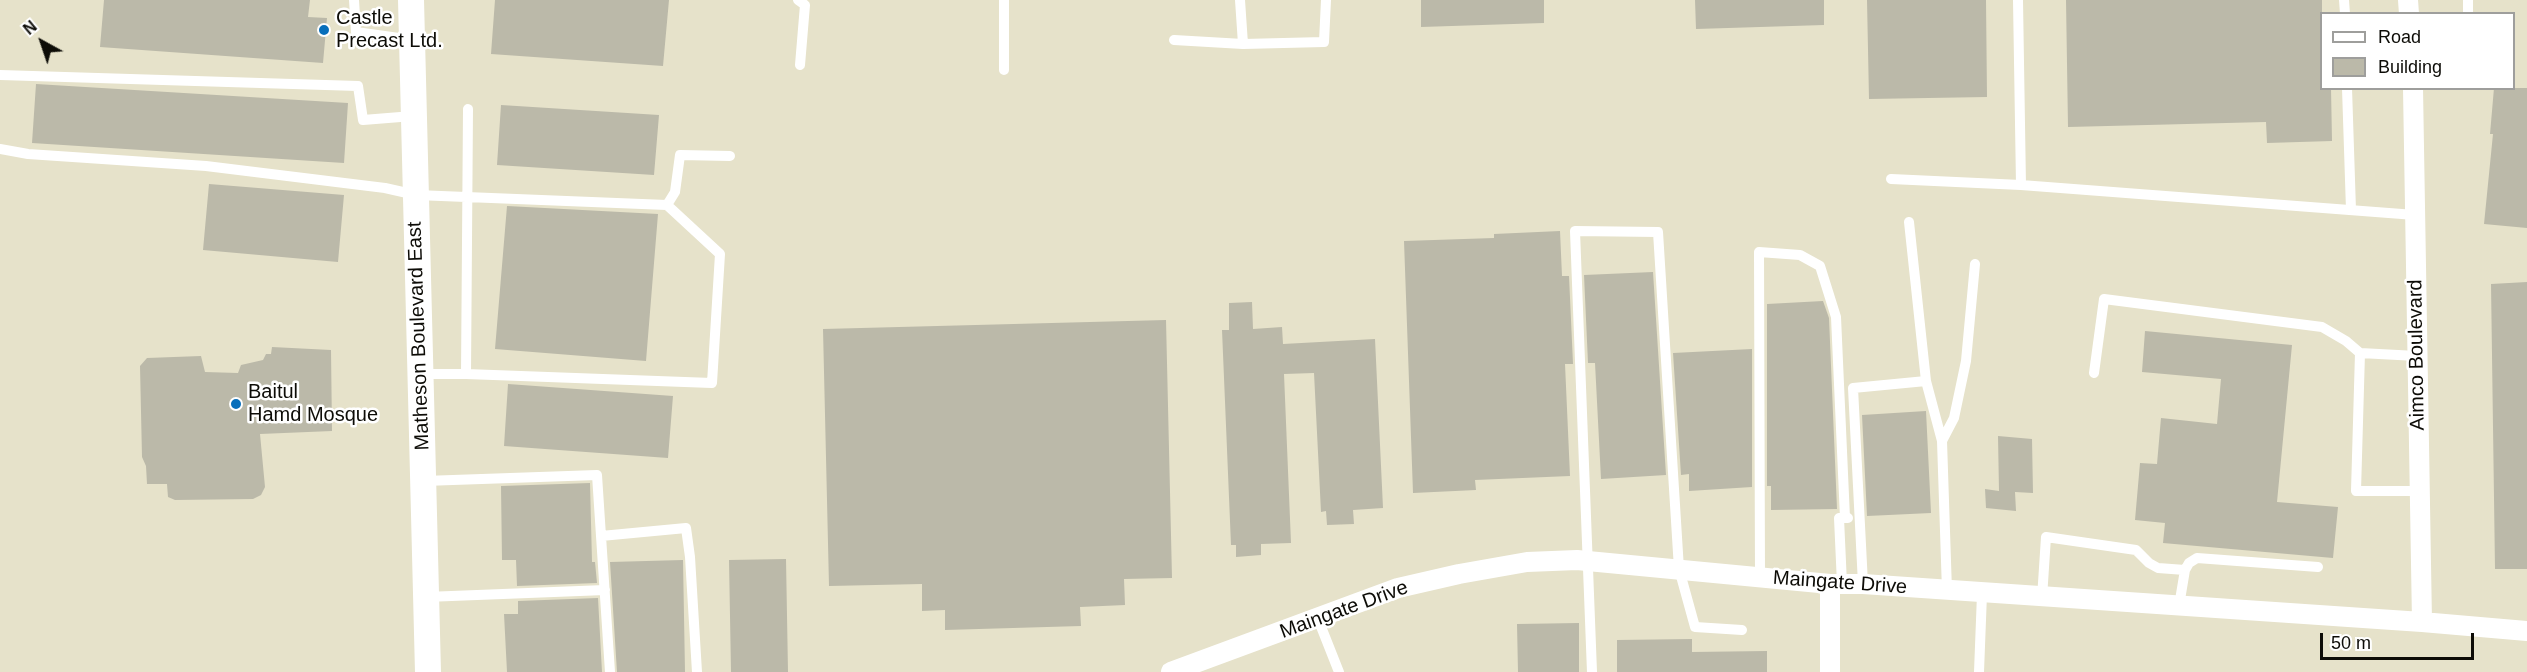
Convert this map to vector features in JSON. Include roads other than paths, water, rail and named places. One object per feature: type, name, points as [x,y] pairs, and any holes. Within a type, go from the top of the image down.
[{"type":"street","name":"Matheson Boulevard East","points":[[411,0],[428,672]]},
{"type":"street","name":"Aimco Boulevard","points":[[2413,90],[2422,622]]},
{"type":"street","name":"Maingate Drive","points":[[1171,672],[1398,588],[1527,562],[1577,560],[1836,584],[2422,622],[2527,631]]},
{"type":"street","points":[[1830,672],[1836,584]]},
{"type":"lane","points":[[354,0],[356,32],[413,40]]},
{"type":"lane","points":[[798,0],[805,5],[800,65]]},
{"type":"lane","points":[[1004,0],[1004,70]]},
{"type":"lane","points":[[1240,0],[1243,44]]},
{"type":"lane","points":[[1174,40],[1243,44],[1324,42],[1326,0]]},
{"type":"lane","points":[[2018,0],[2020,185]]},
{"type":"lane","points":[[0,75],[358,86],[363,120],[414,116]]},
{"type":"lane","points":[[2347,90],[2351,210]]},
{"type":"lane","points":[[466,374],[468,109]]},
{"type":"lane","points":[[0,149],[28,154],[206,166],[385,188],[416,195],[667,205],[720,255],[712,383],[420,374]]},
{"type":"lane","points":[[667,205],[675,192],[680,155],[730,156]]},
{"type":"lane","points":[[1891,178],[2020,185],[2415,215]]},
{"type":"lane","points":[[1909,222],[1926,381],[1942,441],[1947,591]]},
{"type":"lane","points":[[1592,672],[1575,231],[1658,232],[1679,569],[1695,627],[1742,630]]},
{"type":"lane","points":[[1760,577],[1759,252],[1800,255],[1820,266],[1836,317],[1845,518]]},
{"type":"lane","points":[[1942,441],[1953,418],[1966,361],[1975,264]]},
{"type":"lane","points":[[2094,373],[2104,298],[2322,327],[2346,341],[2360,353],[2417,356]]},
{"type":"lane","points":[[2360,353],[2356,491],[2420,491]]},
{"type":"lane","points":[[1863,584],[1853,388],[1926,381]]},
{"type":"lane","points":[[423,481],[597,475],[610,672]]},
{"type":"lane","points":[[1836,584],[1839,518],[1860,520]]},
{"type":"lane","points":[[601,536],[686,528],[697,672]]},
{"type":"lane","points":[[2042,598],[2046,537],[2136,550],[2149,563],[2158,568],[2185,570]]},
{"type":"lane","points":[[2179,606],[2185,570],[2189,563],[2197,558],[2318,567]]},
{"type":"lane","points":[[426,597],[605,590]]},
{"type":"lane","points":[[1979,672],[1982,594]]},
{"type":"lane","points":[[1318,619],[1339,672]]},
{"type":"place","name":"Castle Precast Ltd.","points":[[324,30]]},
{"type":"place","name":"Baitul Hamd Mosque","points":[[236,404]]}]
